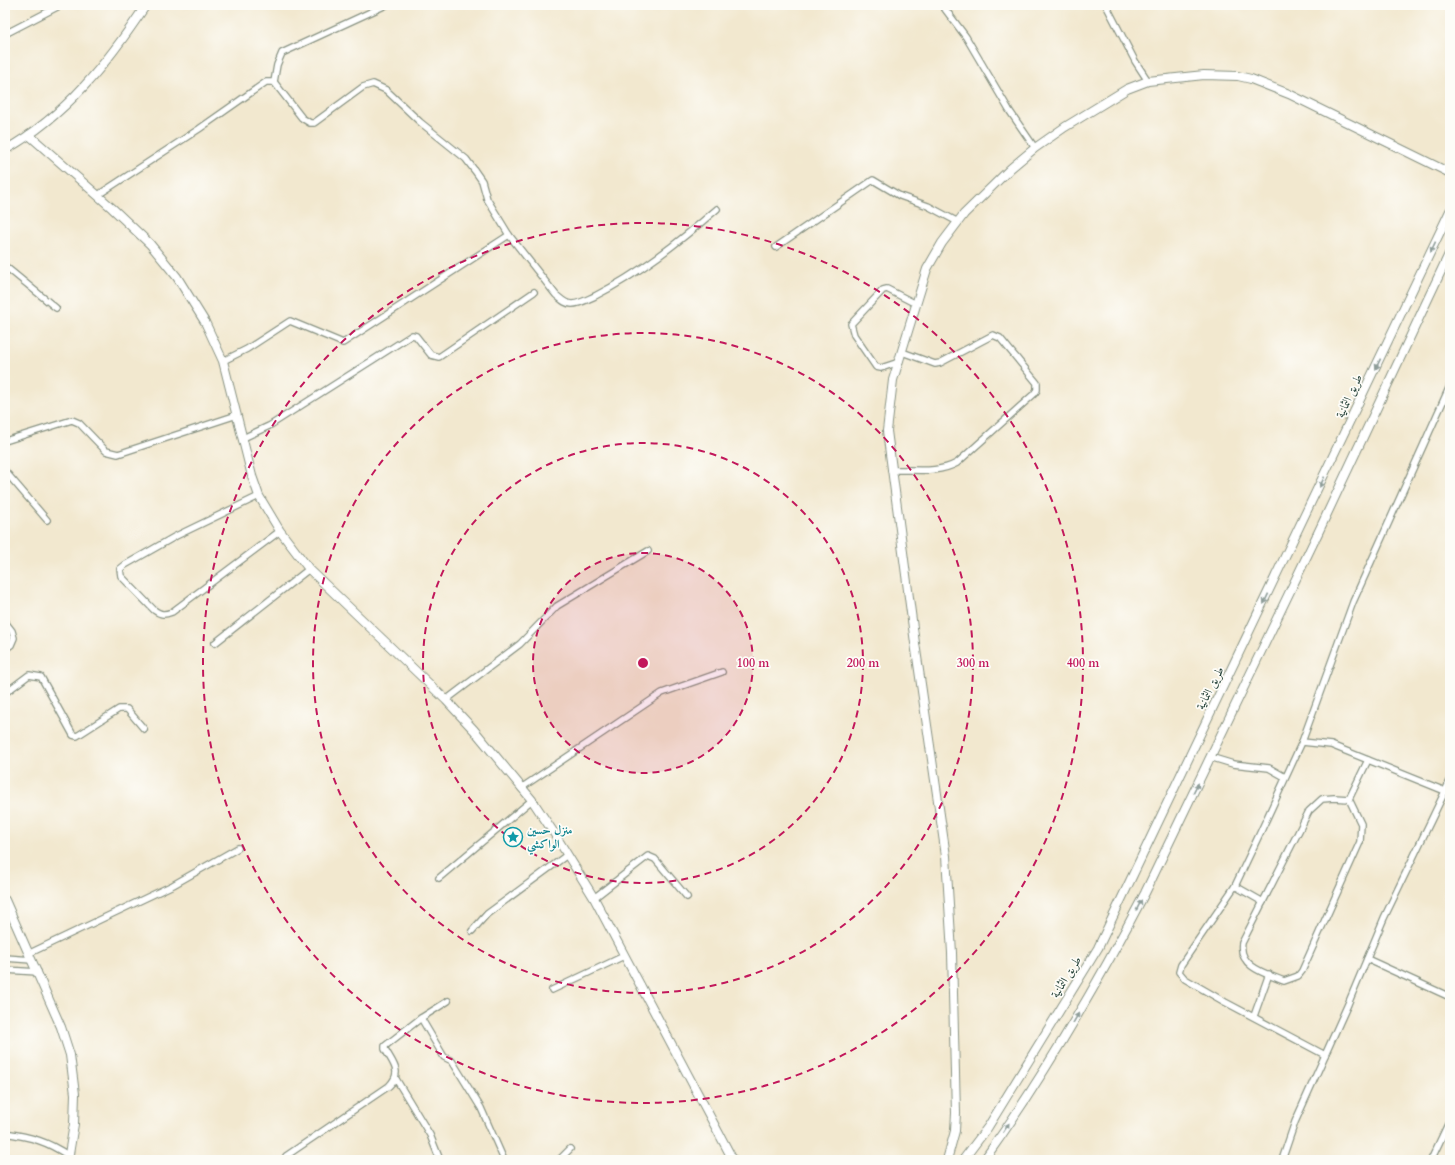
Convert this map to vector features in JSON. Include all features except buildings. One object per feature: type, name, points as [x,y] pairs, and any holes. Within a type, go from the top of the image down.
[{"type":"street","points":[[5,34],[61,5]]},
{"type":"street","points":[[5,150],[62,109],[83,89],[110,56],[146,5]]},
{"type":"street","points":[[386,5],[282,53],[277,65],[274,82],[302,118],[310,123],[314,123],[363,88],[373,84],[396,96],[420,122],[466,159],[476,171],[482,181],[487,199],[509,235],[556,295],[565,302],[575,304],[589,299],[615,285],[646,266],[697,227],[717,209]]},
{"type":"street","points":[[942,5],[962,31],[1009,110],[1035,148]]},
{"type":"street","points":[[1106,5],[1135,61],[1148,81]]},
{"type":"street","points":[[947,1160],[955,1131],[956,1113],[952,953],[948,890],[938,796],[891,470],[887,431],[893,380],[927,269],[942,243],[958,222],[990,187],[1035,148],[1065,126],[1127,89],[1148,81],[1204,75],[1238,76],[1251,79],[1289,94],[1450,173]]},
{"type":"street","points":[[98,195],[199,129],[266,82],[274,82]]},
{"type":"street","points":[[29,134],[98,195],[150,244],[177,277],[205,322],[223,361],[252,476],[259,496],[280,531],[309,569],[446,700],[494,752],[532,800],[594,898],[733,1160]]},
{"type":"street","points":[[776,247],[873,180],[900,196],[928,206],[958,222]]},
{"type":"street","name":"طريق الثمانية","points":[[963,1160],[988,1127],[1098,948],[1450,212]]},
{"type":"street","points":[[223,361],[247,349],[290,321],[343,343],[509,235]]},
{"type":"street","points":[[984,1160],[1061,1044],[1113,954],[1145,893],[1450,252]]},
{"type":"street","points":[[5,266],[56,308]]},
{"type":"street","points":[[899,362],[881,368],[876,367],[854,335],[851,324],[883,290],[887,289],[916,304]]},
{"type":"street","points":[[243,438],[282,418],[412,335],[416,336],[431,355],[439,357],[534,292]]},
{"type":"street","points":[[891,470],[934,470],[948,468],[957,463],[1034,394],[1038,387],[1037,383],[1000,338],[992,335],[940,363],[935,364],[902,352]]},
{"type":"street","points":[[1325,1055],[1185,979],[1179,972],[1181,965],[1235,886],[1302,742],[1353,602],[1450,386]]},
{"type":"street","points":[[5,441],[72,420],[79,423],[106,451],[118,454],[237,415]]},
{"type":"street","points":[[5,471],[47,520]]},
{"type":"street","points":[[259,496],[176,536],[124,565],[120,569],[121,576],[154,610],[165,615],[172,612],[280,531]]},
{"type":"street","points":[[446,700],[520,644],[557,606],[648,551]]},
{"type":"street","points":[[215,643],[309,569]]},
{"type":"street","points":[[5,622],[12,631],[14,638],[11,645],[5,650]]},
{"type":"street","points":[[521,788],[662,693],[722,672]]},
{"type":"street","points":[[5,693],[29,675],[33,674],[41,677],[73,736],[77,736],[119,709],[127,709],[144,729]]},
{"type":"street","points":[[1302,742],[1327,743],[1448,792]]},
{"type":"street","points":[[1210,757],[1233,764],[1269,768],[1285,777]]},
{"type":"street","points":[[1349,799],[1368,760]]},
{"type":"street","points":[[1282,1160],[1294,1122],[1325,1055],[1366,959],[1406,871],[1448,792],[1450,781]]},
{"type":"street","points":[[1322,799],[1349,799],[1357,814],[1362,832],[1360,842],[1354,860],[1302,971],[1298,976],[1284,981],[1248,964],[1241,950],[1242,943],[1308,811],[1322,799]]},
{"type":"street","points":[[438,878],[532,800]]},
{"type":"street","points":[[5,958],[31,956],[173,885],[238,848]]},
{"type":"street","points":[[472,931],[487,914],[567,854]]},
{"type":"street","points":[[594,898],[648,856],[655,858],[688,898]]},
{"type":"street","points":[[1235,886],[1263,902]]},
{"type":"street","points":[[5,900],[38,972],[61,1027],[70,1055],[73,1073],[74,1124],[69,1158],[52,1145],[37,1138],[5,1133]]},
{"type":"street","points":[[552,990],[624,956]]},
{"type":"street","points":[[1366,959],[1450,997]]},
{"type":"street","points":[[5,970],[38,972]]},
{"type":"street","points":[[1254,1016],[1269,974]]},
{"type":"street","points":[[285,1160],[286,1156],[389,1086],[396,1079],[397,1073],[385,1049],[385,1046],[421,1018],[448,1001]]},
{"type":"street","points":[[421,1018],[444,1057],[452,1061],[481,1108],[504,1160]]},
{"type":"street","points":[[396,1079],[430,1135],[440,1160]]},
{"type":"street","points":[[1431,1160],[1450,1120]]},
{"type":"street","points":[[559,1160],[570,1149]]},
{"type":"place","name":"منزل حسين الواكشي","points":[[513,837]]}]
